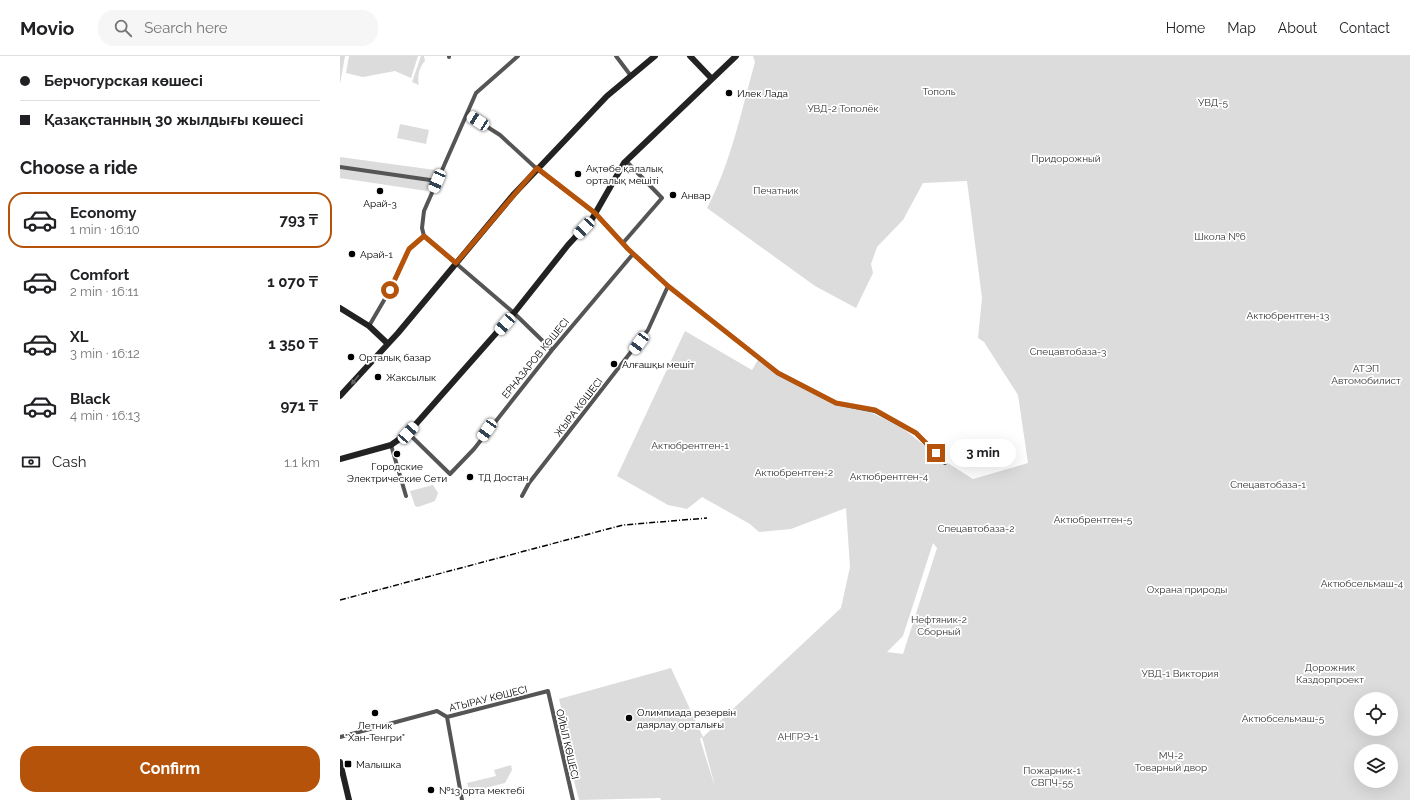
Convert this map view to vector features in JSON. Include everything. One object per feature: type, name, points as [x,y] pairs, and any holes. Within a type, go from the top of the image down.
[{"type":"street","points":[[518,56],[476,93],[424,211],[422,228],[424,236],[514,313],[552,350]]},
{"type":"street","points":[[616,56],[631,76]]},
{"type":"street","points":[[341,396],[537,168],[583,120],[655,56]]},
{"type":"street","points":[[690,56],[712,79]]},
{"type":"street","points":[[340,460],[392,445],[408,433],[514,313],[568,245],[592,219],[626,161],[736,56]]},
{"type":"street","points":[[467,114],[500,135],[537,168],[595,213],[633,254],[668,286],[778,373],[836,403],[875,410],[916,433],[945,463]]},
{"type":"street","points":[[623,243],[662,198],[626,161]]},
{"type":"street","points":[[340,167],[437,181]]},
{"type":"street","points":[[369,326],[390,290],[409,249],[424,236]]},
{"type":"street","name":"ЕРНАЗАРОВ КӨШЕСІ","points":[[408,433],[450,474],[474,449],[552,350],[633,254]]},
{"type":"street","name":"ЖЫРА КӨШЕСІ","points":[[522,496],[529,482],[648,330],[668,286]]},
{"type":"street","points":[[340,308],[369,326],[387,343]]},
{"type":"street","points":[[392,445],[406,496]]},
{"type":"street","name":"АТЫРАУ КӨШЕСІ","points":[[340,737],[438,711],[447,717],[548,691]]},
{"type":"street","name":"ОЙЫЛ КӨШЕСІ","points":[[548,691],[573,800]]},
{"type":"street","points":[[447,717],[462,800]]},
{"type":"street","points":[[340,762],[349,800]]},
{"type":"green space","points":[[340,56],[345,56],[340,84]]},
{"type":"green space","points":[[349,56],[418,56],[411,78],[395,71],[363,77],[346,73]]},
{"type":"green space","points":[[421,56],[424,56],[425,61],[421,66],[419,73],[419,85],[412,82]]},
{"type":"green space","points":[[753,56],[1410,56],[1410,800],[661,800],[660,798],[579,800],[570,766],[575,765],[559,699],[671,668],[703,737],[841,608],[850,567],[846,508],[791,529],[759,532],[750,524],[702,497],[687,509],[668,505],[617,476],[685,331],[752,370],[759,358],[778,373],[835,401],[872,413],[901,427],[943,460],[973,479],[1028,463],[1018,395],[984,342],[978,338],[982,298],[967,181],[923,183],[903,220],[877,247],[871,264],[873,273],[856,308],[815,286],[707,208],[723,173],[755,62]],"holes":[[[933,543],[937,548],[903,654],[887,652],[903,636]],[[702,737],[714,784],[700,739]]]},
{"type":"green space","points":[[400,124],[429,130],[426,144],[397,138]]},
{"type":"green space","points":[[340,157],[435,170],[427,191],[340,178]]},
{"type":"green space","points":[[433,485],[438,493],[435,501],[418,507],[415,506],[410,491]]},
{"type":"green space","points":[[511,765],[512,770],[505,783],[470,792],[467,783],[496,776],[494,770]]},
{"type":"railway","points":[[340,600],[623,525],[707,518]]},
{"type":"place","name":"Илек Лада","points":[[729,93]]},
{"type":"place","name":"Ақтөбе қалалық орталық мешіті","points":[[578,174]]},
{"type":"place","name":"Арай-3","points":[[380,191]]},
{"type":"place","name":"Анвар","points":[[673,195]]},
{"type":"place","name":"Арай-1","points":[[352,254]]},
{"type":"place","name":"Орталық базар","points":[[351,357]]},
{"type":"place","name":"Алғашқы мешіт","points":[[614,364]]},
{"type":"place","name":"Жаксылык","points":[[378,377]]},
{"type":"place","name":"Городские Электрические Сети","points":[[397,454]]},
{"type":"place","name":"ТД Достан","points":[[470,477]]},
{"type":"place","name":"Летник \"Хан-Тенгри\"","points":[[375,713]]},
{"type":"place","name":"Олимпиада резервін даярлау орталығы","points":[[629,718]]},
{"type":"place","name":"Малышка","points":[[348,764]]},
{"type":"place","name":"№13 орта мектебі","points":[[431,790]]},
{"type":"route","points":[[390,290],[409,249],[424,236],[456,263],[537,168],[595,213],[628,249],[668,286],[778,373],[836,403],[875,410],[916,433],[936,453]]},
{"type":"park label","name":"Тополь","points":[[939,91]]},
{"type":"park label","name":"УВД-5","points":[[1213,102]]},
{"type":"park label","name":"УВД-2 Тополёк","points":[[843,108]]},
{"type":"park label","name":"Придорожный","points":[[1066,158]]},
{"type":"park label","name":"Печатник","points":[[776,190]]},
{"type":"park label","name":"Школа №6","points":[[1220,236]]},
{"type":"park label","name":"Актюбрентген-13","points":[[1288,315]]},
{"type":"park label","name":"Спецавтобаза-3","points":[[1068,351]]},
{"type":"park label","name":"АТЭП Автомобилист","points":[[1366,374]]},
{"type":"park label","name":"Актюбрентген-1","points":[[690,445]]},
{"type":"park label","name":"Актюбрентген-2","points":[[794,472]]},
{"type":"park label","name":"Актюбрентген-4","points":[[889,476]]},
{"type":"park label","name":"Спецавтобаза-1","points":[[1268,484]]},
{"type":"park label","name":"Актюбрентген-5","points":[[1093,519]]},
{"type":"park label","name":"Спецавтобаза-2","points":[[976,528]]},
{"type":"park label","name":"Актюбсельмаш-4","points":[[1362,583]]},
{"type":"park label","name":"Охрана природы","points":[[1187,589]]},
{"type":"park label","name":"Нефтяник-2 Сборный","points":[[939,624]]},
{"type":"park label","name":"Дорожник Каздорпроект","points":[[1330,672]]},
{"type":"park label","name":"УВД-1 Виктория","points":[[1180,673]]},
{"type":"park label","name":"Актюбсельмаш-5","points":[[1283,718]]},
{"type":"park label","name":"АНГРЭ-1","points":[[798,736]]},
{"type":"park label","name":"МЧ-2 Товарный двор","points":[[1171,760]]},
{"type":"park label","name":"Пожарник-1 СВПЧ-55","points":[[1052,776]]}]
